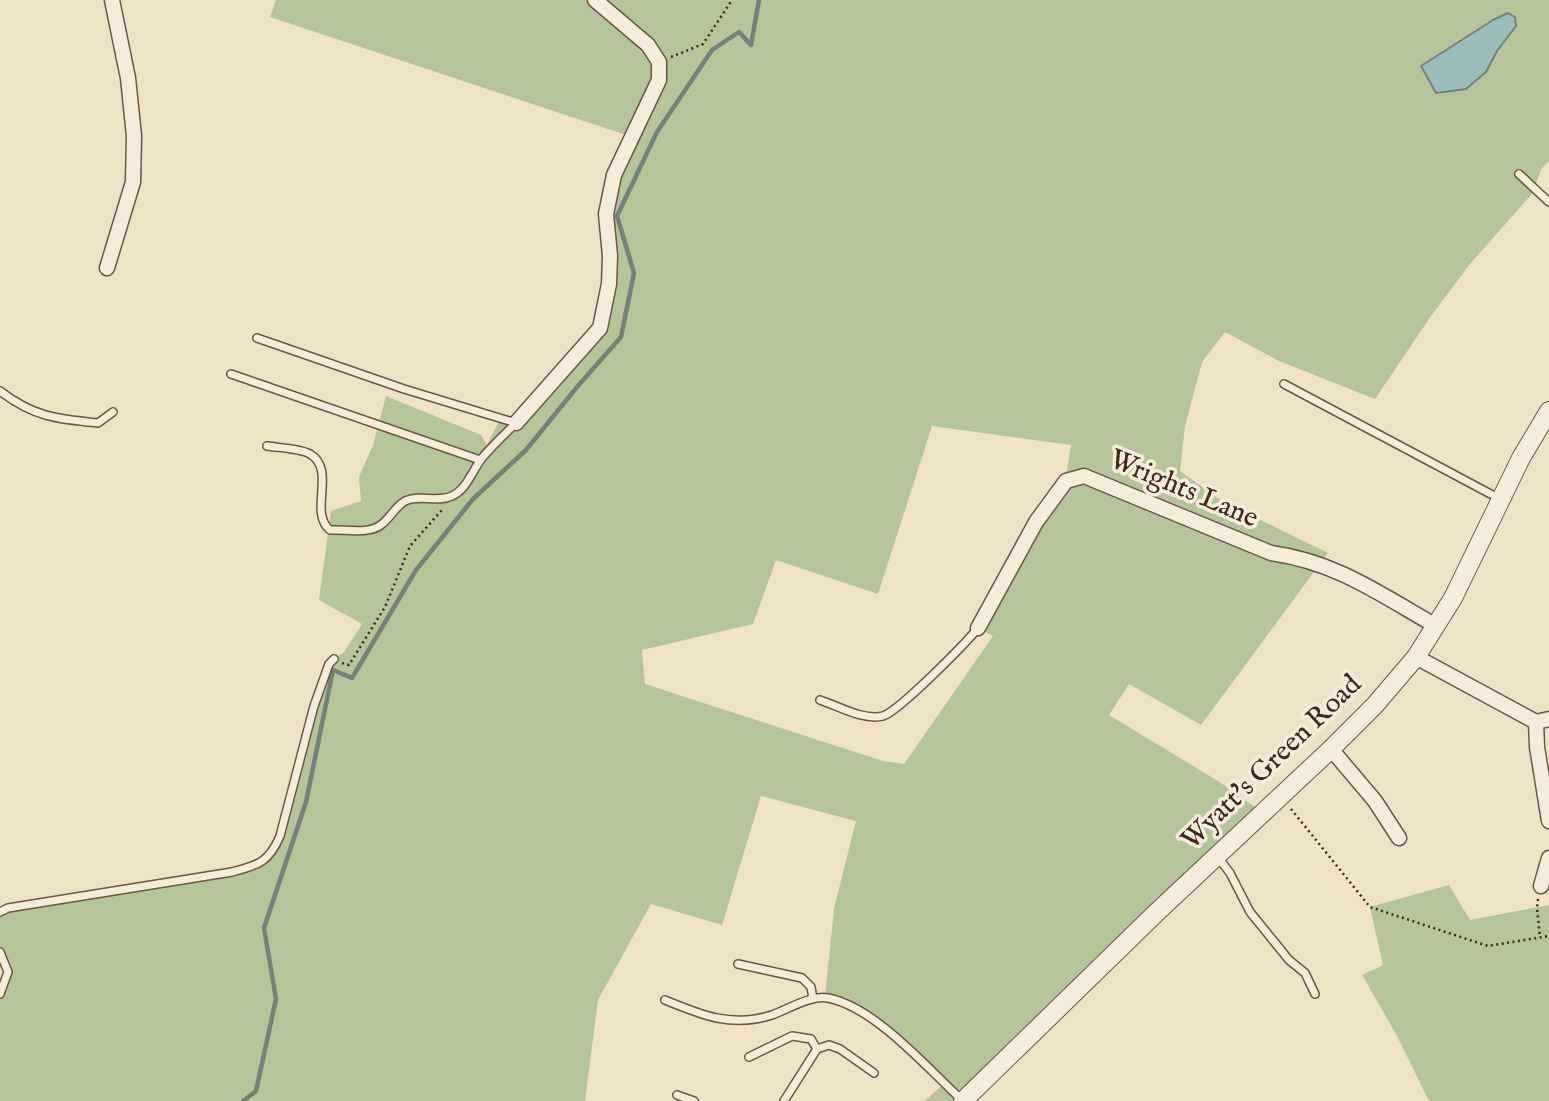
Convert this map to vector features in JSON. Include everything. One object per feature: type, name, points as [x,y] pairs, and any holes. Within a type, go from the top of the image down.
[{"type":"street","points":[[107,268],[133,183],[134,147],[133,108],[112,0]]},
{"type":"street","points":[[516,423],[600,328],[609,284],[610,256],[606,214],[614,175],[659,80],[659,62],[648,45],[595,0]]},
{"type":"street","name":"Wyatt's Green Road","points":[[963,1101],[1331,749],[1375,705],[1416,657],[1453,598],[1521,458],[1549,411]]},
{"type":"street","name":"Wrights Lane","points":[[978,628],[1036,522],[1066,481],[1084,476],[1271,554],[1292,556],[1341,572],[1436,626]]},
{"type":"street","points":[[1416,657],[1542,720],[1536,747],[1549,821]]},
{"type":"street","points":[[1331,749],[1375,801],[1399,838]]},
{"type":"street","points":[[1541,886],[1549,858]]},
{"type":"lane","points":[[1519,174],[1549,202]]},
{"type":"lane","points":[[257,338],[516,423],[480,460],[456,495],[444,499],[415,498],[405,501],[376,528],[330,530],[324,526],[321,518],[322,471],[318,461],[309,453],[267,446]]},
{"type":"lane","points":[[231,374],[480,460]]},
{"type":"lane","points":[[1284,384],[1500,499]]},
{"type":"lane","points":[[0,391],[36,414],[46,416],[98,423],[113,412]]},
{"type":"lane","points":[[820,701],[866,716],[883,716],[900,705],[978,628]]},
{"type":"lane","points":[[0,912],[8,908],[232,872],[255,866],[272,855],[280,836],[314,706],[329,664],[334,659]]},
{"type":"lane","points":[[1217,856],[1230,873],[1250,912],[1289,960],[1305,973],[1315,994]]},
{"type":"lane","points":[[0,952],[8,972],[0,994]]},
{"type":"lane","points":[[738,964],[802,978],[811,987],[813,999]]},
{"type":"lane","points":[[664,1000],[716,1020],[760,1019],[825,997],[840,1002],[874,1019],[963,1101]]},
{"type":"lane","points":[[749,1057],[792,1036],[811,1039],[817,1049]]},
{"type":"lane","points":[[784,1101],[817,1049],[829,1045],[840,1049],[874,1073]]},
{"type":"lane","points":[[677,1095],[694,1101]]},
{"type":"path","points":[[659,62],[703,44],[732,0]]},
{"type":"path","points":[[334,659],[349,665],[385,607],[410,546],[456,495]]},
{"type":"path","points":[[1278,797],[1288,805],[1370,907],[1488,946],[1549,936]]},
{"type":"path","points":[[1540,937],[1536,908],[1541,886]]},
{"type":"green space","points":[[276,0],[1549,0],[1549,161],[1542,168],[1531,195],[1470,264],[1375,399],[1279,361],[1225,332],[1202,362],[1185,426],[1180,471],[1222,501],[1328,553],[1201,725],[1129,684],[1109,715],[1218,781],[1262,812],[963,1101],[924,1101],[944,1084],[874,1019],[825,997],[834,909],[856,821],[761,796],[722,925],[651,904],[598,1000],[585,1101],[0,1101],[0,994],[8,972],[0,952],[0,912],[232,872],[272,855],[314,706],[334,659],[344,652],[362,624],[319,600],[331,511],[361,501],[359,477],[373,445],[386,396],[481,435],[487,445],[500,419],[516,423],[600,327],[606,214],[632,137],[270,17]],"holes":[[[932,426],[1071,445],[1065,482],[978,628],[993,636],[904,764],[883,761],[645,684],[642,650],[753,624],[776,560],[878,594]]]},
{"type":"green space","points":[[1449,885],[1470,920],[1549,905],[1549,1101],[1429,1101],[1396,1034],[1362,975],[1383,965],[1370,907]]},
{"type":"water","points":[[1508,13],[1515,17],[1516,26],[1497,51],[1486,72],[1466,89],[1436,93],[1421,66]]},
{"type":"waterway","points":[[243,1101],[256,1091],[276,999],[264,928],[306,802],[333,670],[352,678],[416,570],[473,499],[526,450],[621,337],[634,273],[617,216],[657,132],[712,50],[739,32],[751,45],[759,0]]}]
